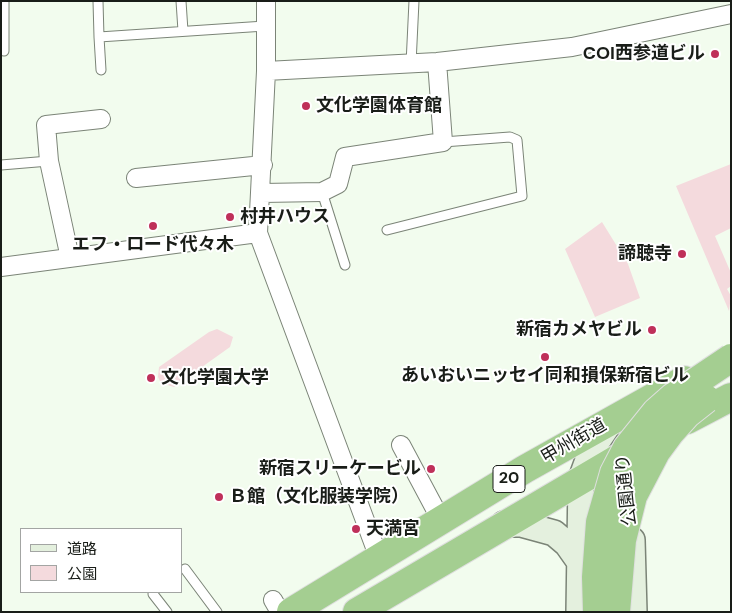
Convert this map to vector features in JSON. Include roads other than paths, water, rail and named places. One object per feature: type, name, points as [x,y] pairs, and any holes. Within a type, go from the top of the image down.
[{"type":"highway","name":"甲州街道","points":[[281,608],[379,558],[611,420],[731,354]]},
{"type":"highway","points":[[597,612],[596,577],[600,522],[614,472],[627,448],[645,424],[673,397],[731,358]]},
{"type":"highway","points":[[718,398],[731,382]]},
{"type":"highway","points":[[616,612],[622,540],[633,496],[652,460],[670,433],[686,414],[718,398],[731,387]]},
{"type":"highway","name":"甲州街道","points":[[361,611],[718,398]]},
{"type":"main road","name":"公園通り","points":[[611,420],[626,453],[634,612]]},
{"type":"main road","name":"公園通り","points":[[579,612],[581,479],[592,449],[611,420]]},
{"type":"main road","points":[[504,524],[521,524],[554,533],[567,544],[579,561]]},
{"type":"street","points":[[266,1],[263,165],[258,233],[379,558]]},
{"type":"street","points":[[266,71],[437,62],[572,47],[731,14]]},
{"type":"street","points":[[262,193],[322,192],[338,184],[345,157],[443,142],[437,62]]},
{"type":"street","points":[[70,258],[49,161],[46,125],[101,119]]},
{"type":"street","points":[[136,178],[263,165]]},
{"type":"street","points":[[1,267],[258,233]]},
{"type":"street","points":[[400,446],[441,520]]},
{"type":"lane","points":[[4,1],[4,51]]},
{"type":"lane","points":[[98,1],[101,70]]},
{"type":"lane","points":[[181,1],[183,31]]},
{"type":"lane","points":[[410,64],[414,1]]},
{"type":"lane","points":[[99,37],[265,26]]},
{"type":"lane","points":[[386,230],[522,196],[517,140],[510,137],[443,142]]},
{"type":"lane","points":[[1,165],[49,161]]},
{"type":"lane","points":[[322,192],[345,265]]},
{"type":"lane","points":[[185,569],[217,612]]},
{"type":"lane","points":[[153,594],[167,612]]},
{"type":"place","name":"COI西参道ビル","points":[[715,54]]},
{"type":"place","name":"文化学園体育館","points":[[306,106]]},
{"type":"place","name":"村井ハウス","points":[[230,217]]},
{"type":"place","name":"エフ・ロード代々木","points":[[153,226]]},
{"type":"place","name":"諦聴寺","points":[[682,254]]},
{"type":"place","name":"新宿カメヤビル","points":[[652,330]]},
{"type":"place","name":"あいおいニッセイ同和損保新宿ビル","points":[[545,357]]},
{"type":"place","name":"文化学園大学","points":[[151,378]]},
{"type":"place","name":"新宿スリーケービル","points":[[431,469]]},
{"type":"place","name":"Ｂ館（文化服装学院）","points":[[219,497]]},
{"type":"place","name":"天満宮","points":[[356,529]]}]
